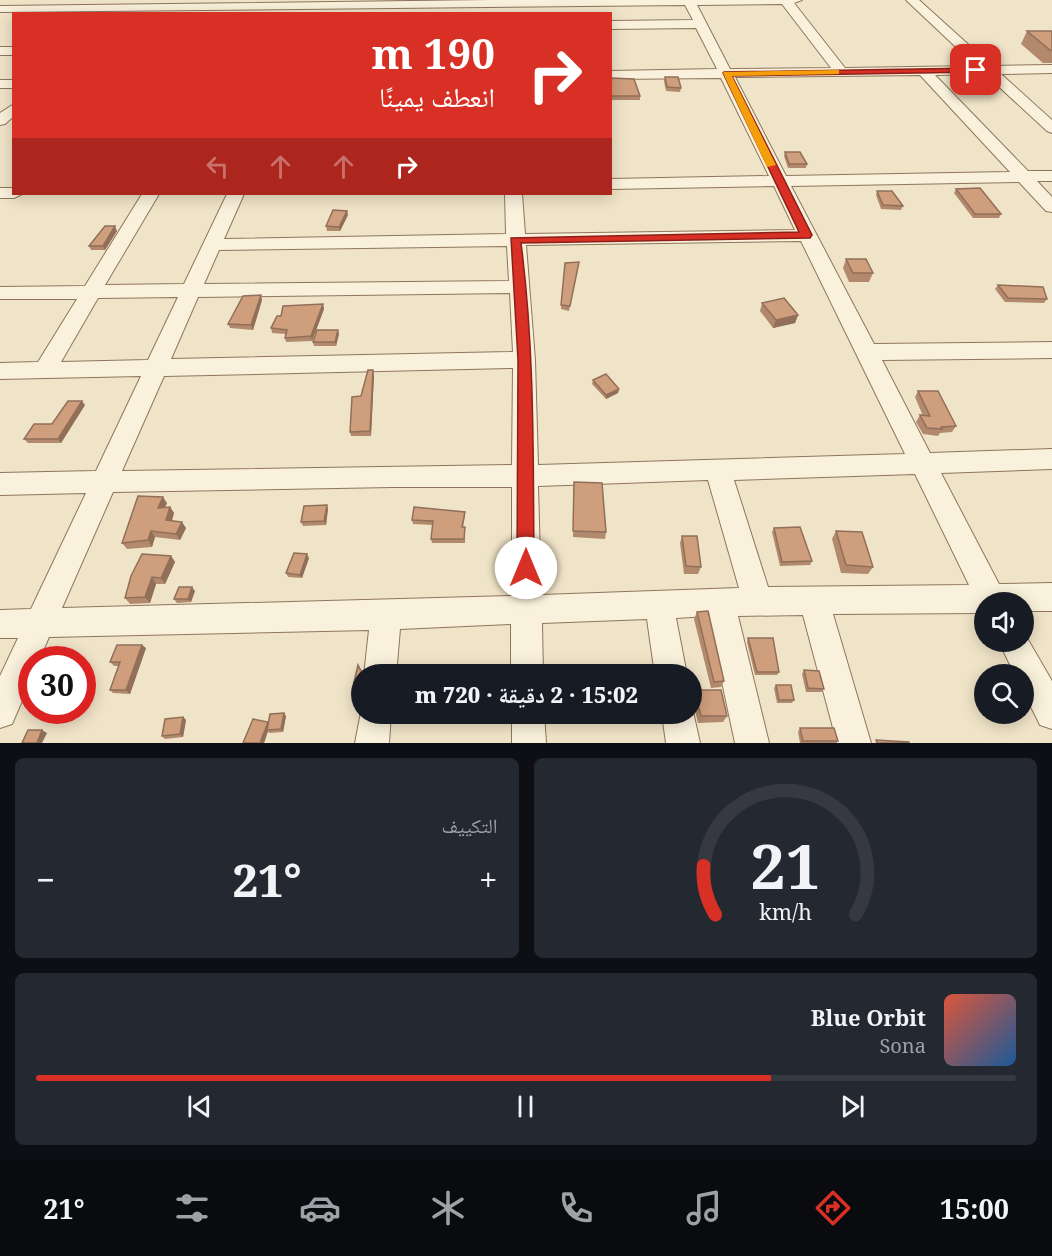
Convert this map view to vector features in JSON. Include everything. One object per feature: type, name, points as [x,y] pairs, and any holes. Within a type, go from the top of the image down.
[{"type":"street","points":[[785,0],[842,72]]},
{"type":"street","points":[[0,9],[508,6],[796,0]]},
{"type":"street","points":[[912,0],[1052,128]]},
{"type":"street","points":[[689,1],[987,592]]},
{"type":"street","points":[[612,25],[701,24]]},
{"type":"street","points":[[612,75],[1052,69]]},
{"type":"street","points":[[924,71],[1052,207]]},
{"type":"street","points":[[0,121],[12,110]]},
{"type":"street","points":[[612,184],[1052,176]]},
{"type":"street","points":[[45,370],[149,195]]},
{"type":"street","points":[[0,712],[235,195]]},
{"type":"street","points":[[513,195],[514,240],[520,287],[524,360],[527,664]]},
{"type":"street","points":[[212,245],[806,235]]},
{"type":"street","points":[[0,293],[92,290],[520,287]]},
{"type":"street","points":[[866,352],[1052,350]]},
{"type":"street","points":[[0,371],[524,360]]},
{"type":"street","points":[[0,484],[392,476],[525,476],[1052,459]]},
{"type":"street","points":[[718,470],[758,602]]},
{"type":"street","points":[[1034,598],[1052,597]]},
{"type":"street","points":[[0,624],[386,615],[720,602],[974,600]]},
{"type":"street","points":[[814,601],[854,743]]},
{"type":"street","points":[[720,602],[752,743]]},
{"type":"street","points":[[659,604],[669,664]]},
{"type":"street","points":[[381,664],[386,615]]},
{"type":"street","points":[[1019,652],[1052,713]]},
{"type":"street","points":[[372,743],[374,724]]},
{"type":"street","points":[[528,724],[529,743]]},
{"type":"street","points":[[680,724],[683,743]]},
{"type":"building","points":[[1027,31],[1052,31],[1052,50],[1050,50]]},
{"type":"building","points":[[665,77],[678,77],[681,88],[667,87]]},
{"type":"building","points":[[612,78],[634,79],[640,96],[612,96]]},
{"type":"building","points":[[785,152],[800,152],[807,164],[789,164]]},
{"type":"building","points":[[980,188],[1001,214],[975,214],[956,189]]},
{"type":"building","points":[[877,191],[892,191],[903,206],[883,205]]},
{"type":"building","points":[[333,210],[347,211],[339,227],[326,226]]},
{"type":"building","points":[[105,226],[115,226],[103,246],[89,246]]},
{"type":"building","points":[[846,259],[866,259],[873,273],[853,273]]},
{"type":"building","points":[[579,262],[570,306],[561,305],[565,263]]},
{"type":"building","points":[[998,285],[1043,287],[1047,299],[1008,298]]},
{"type":"building","points":[[261,295],[251,325],[228,324],[243,296]]},
{"type":"building","points":[[784,298],[798,315],[776,320],[762,303]]},
{"type":"building","points":[[323,304],[311,336],[285,338],[287,330],[271,328],[277,316],[281,316],[283,306]]},
{"type":"building","points":[[317,330],[338,330],[335,342],[313,342]]},
{"type":"building","points":[[368,370],[373,370],[370,431],[350,432],[352,397],[361,396]]},
{"type":"building","points":[[606,374],[619,389],[606,395],[593,380]]},
{"type":"building","points":[[918,391],[938,391],[956,426],[941,427],[942,429],[927,428],[920,415],[930,416]]},
{"type":"building","points":[[68,401],[82,401],[58,439],[24,439],[34,424],[52,424]]},
{"type":"building","points":[[574,482],[602,483],[606,532],[573,531]]},
{"type":"building","points":[[138,496],[163,497],[158,508],[170,507],[166,520],[182,522],[176,534],[151,531],[148,540],[122,543]]},
{"type":"building","points":[[327,505],[324,521],[301,522],[304,506]]},
{"type":"building","points":[[414,507],[465,512],[462,527],[465,527],[464,539],[431,539],[433,521],[412,520]]},
{"type":"building","points":[[800,527],[812,561],[782,562],[774,528]]},
{"type":"building","points":[[836,531],[862,532],[873,567],[846,565]]},
{"type":"building","points":[[682,536],[697,536],[701,567],[686,566]]},
{"type":"building","points":[[294,553],[307,554],[300,575],[286,573]]},
{"type":"building","points":[[142,554],[171,556],[161,578],[152,577],[145,597],[125,598],[131,576]]},
{"type":"building","points":[[179,587],[192,587],[188,599],[174,599]]},
{"type":"building","points":[[708,611],[724,681],[714,682],[697,612]]},
{"type":"building","points":[[748,638],[773,638],[779,672],[757,672]]},
{"type":"building","points":[[117,645],[142,645],[126,690],[110,690],[120,662],[110,662]]},
{"type":"building","points":[[804,670],[819,671],[824,689],[808,688]]},
{"type":"building","points":[[776,685],[791,685],[794,700],[779,700]]},
{"type":"building","points":[[702,690],[721,690],[727,716],[702,716]]},
{"type":"building","points":[[284,713],[281,729],[267,730],[270,714]]},
{"type":"building","points":[[183,717],[180,734],[162,736],[165,719]]},
{"type":"building","points":[[253,719],[268,722],[260,743],[243,743]]},
{"type":"building","points":[[800,728],[834,728],[838,741],[803,741]]},
{"type":"building","points":[[28,730],[42,730],[37,743],[22,743]]},
{"type":"building","points":[[876,740],[909,742],[909,743],[877,743]]},
{"type":"slow traffic","points":[[771,165],[727,73],[836,72]]},
{"type":"route","points":[[526,568],[524,360],[520,287],[514,240],[806,235],[727,73],[976,70]]}]
